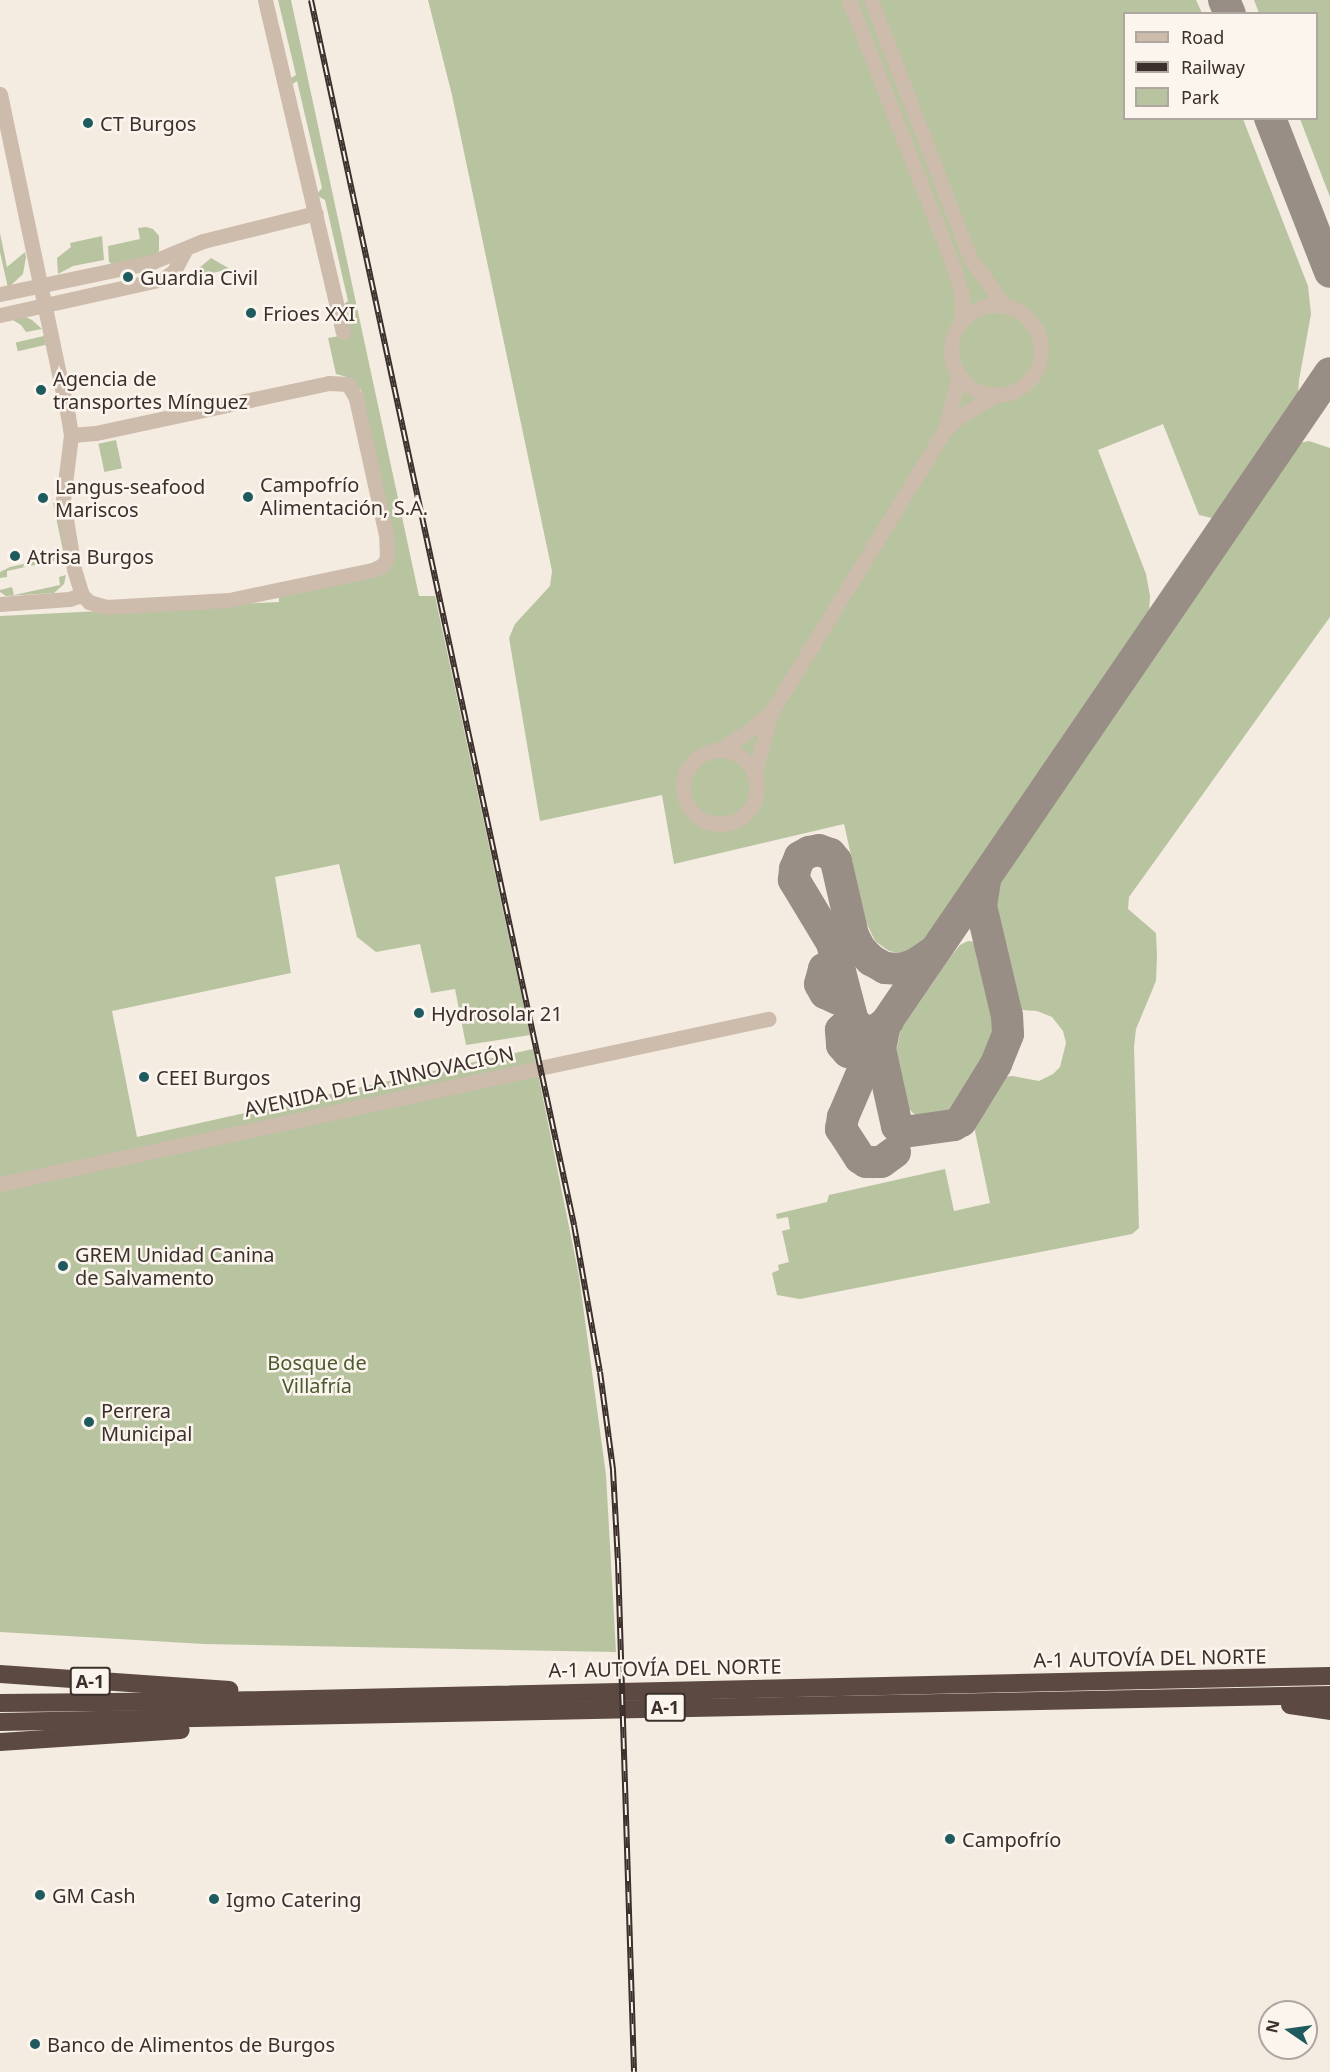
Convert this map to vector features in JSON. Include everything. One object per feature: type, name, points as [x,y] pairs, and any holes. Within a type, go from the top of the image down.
[{"type":"highway","name":"A-1","points":[[0,1674],[180,1687],[384,1696]]},
{"type":"highway","name":"A-1 AUTOVÍA DEL NORTE","points":[[0,1703],[1330,1676]]},
{"type":"highway","name":"A-1 AUTOVÍA DEL NORTE","points":[[0,1722],[1330,1695]]},
{"type":"highway","points":[[1022,1700],[1069,1707],[1284,1705],[1330,1711]]},
{"type":"highway","points":[[0,1742],[217,1728],[388,1722],[408,1713]]},
{"type":"street","points":[[266,0],[343,332]]},
{"type":"street","points":[[849,0],[954,267],[962,296],[962,320]]},
{"type":"street","points":[[870,0],[970,258],[1004,305]]},
{"type":"street","points":[[0,94],[71,435],[63,500],[74,569],[82,595],[88,602],[106,607],[229,600],[373,570],[386,561],[387,544],[356,398],[348,384],[329,383],[95,433],[71,435]]},
{"type":"street","points":[[0,294],[152,262],[203,241],[316,213]]},
{"type":"street","points":[[0,315],[163,279],[174,271],[185,250]]},
{"type":"street","points":[[945,429],[960,416],[996,395],[1011,392],[1024,385],[1036,367],[1041,346],[1037,332],[1029,319],[1017,310],[1004,305],[988,305],[974,310],[962,320],[954,333],[951,347],[952,362],[959,375],[969,386],[982,393],[996,395]]},
{"type":"street","points":[[754,774],[772,711],[945,429],[959,375]]},
{"type":"street","points":[[0,604],[69,599],[82,595]]},
{"type":"street","points":[[718,750],[735,752],[745,759],[754,774],[757,792],[746,814],[724,824],[700,819],[685,799],[685,775],[699,756],[718,750],[746,733],[772,711]]},
{"type":"street","name":"AVENIDA DE LA INNOVACIÓN","points":[[0,1184],[768,1019]]},
{"type":"green space","name":"Bosque de Villafría","points":[[278,0],[291,0],[419,596],[435,596],[530,1035],[466,1045],[455,989],[431,993],[420,944],[376,952],[357,937],[339,864],[275,877],[291,973],[112,1011],[137,1137],[533,1049],[579,1276],[606,1475],[616,1652],[204,1644],[0,1632],[0,616],[279,602],[279,597],[383,573],[394,544],[361,390],[347,377],[336,374],[328,338],[350,334],[343,305],[348,301],[325,200],[316,195],[322,188],[297,81],[291,85],[289,79],[296,75]]},
{"type":"green space","points":[[428,0],[1196,0],[1202,12],[1123,12],[1123,120],[1243,120],[1308,286],[1311,314],[1298,398],[1216,519],[1199,515],[1163,424],[1098,450],[1146,574],[1150,596],[1149,615],[925,942],[915,950],[902,954],[889,951],[875,941],[866,922],[844,824],[674,864],[662,795],[540,821],[509,638],[515,624],[550,586],[552,571],[452,95]]},
{"type":"green space","points":[[1254,0],[1330,0],[1330,197],[1300,120],[1318,120],[1318,12],[1259,12]]},
{"type":"green space","points":[[138,228],[153,229],[159,236],[159,251],[154,256],[113,265],[109,262],[108,246],[140,239]]},
{"type":"green space","points":[[0,233],[7,267],[25,252],[26,257],[23,274],[8,288],[0,252]]},
{"type":"green space","points":[[102,236],[104,260],[73,266],[58,274],[57,258],[71,247],[70,243]]},
{"type":"green space","points":[[211,258],[230,269],[186,279]]},
{"type":"green space","points":[[26,317],[42,329],[26,332],[21,325],[11,319]]},
{"type":"green space","points":[[44,336],[46,345],[18,351],[16,343]]},
{"type":"green space","points":[[116,440],[122,468],[104,472],[98,444]]},
{"type":"green space","points":[[1309,441],[1330,448],[1330,617],[1129,897],[1128,909],[1156,933],[1157,955],[1156,981],[1136,1029],[1134,1047],[1139,1228],[1132,1234],[800,1299],[777,1295],[772,1273],[779,1270],[778,1265],[789,1262],[782,1231],[790,1229],[788,1217],[777,1219],[776,1214],[827,1202],[829,1195],[945,1169],[954,1211],[990,1203],[975,1131],[976,1119],[987,1098],[1004,1077],[1012,1076],[1039,1081],[1053,1074],[1060,1067],[1066,1043],[1063,1031],[1052,1017],[1037,1011],[1022,1010],[1015,1004],[993,901],[996,887],[1299,443]]},
{"type":"green space","points":[[53,503],[57,503],[67,558],[7,571],[7,577],[0,578],[0,572],[10,567],[64,555]]},
{"type":"green space","points":[[66,575],[64,584],[54,593],[6,596],[0,592],[0,590],[12,587],[14,595],[60,585],[59,577]]},
{"type":"green space","points":[[968,941],[976,942],[981,948],[997,1037],[994,1047],[964,1099],[955,1109],[921,1117],[906,1106],[895,1056],[901,1029],[951,956],[960,945]]},
{"type":"taxiway","points":[[1224,0],[1229,12]]},
{"type":"taxiway","points":[[1271,120],[1330,272]]},
{"type":"taxiway","points":[[895,1152],[881,1162],[866,1162],[860,1158],[841,1129],[843,1117],[879,1033],[1330,373]]},
{"type":"taxiway","points":[[888,1021],[877,1030],[869,1031],[860,1029],[853,1021],[832,943],[794,880],[795,869],[800,857],[819,850],[830,854],[836,861],[853,935],[860,949],[871,960],[885,968],[901,969],[914,965],[935,951]]},
{"type":"taxiway","points":[[884,1030],[880,1049],[897,1126],[904,1132],[954,1125],[961,1121],[996,1064],[1008,1034],[1007,1016],[981,906],[985,881]]},
{"type":"taxiway","points":[[838,999],[825,993],[820,984],[824,969],[838,963],[852,1020],[841,1030],[842,1045],[848,1052],[858,1053],[868,1049],[879,1033]]},
{"type":"railway","points":[[311,0],[574,1225],[600,1372],[613,1470],[618,1562],[634,2072]]},
{"type":"place","name":"CT Burgos","points":[[88,123]]},
{"type":"place","name":"Guardia Civil","points":[[128,277]]},
{"type":"place","name":"Frioes XXI","points":[[251,313]]},
{"type":"place","name":"Agencia de transportes Mínguez","points":[[41,390]]},
{"type":"place","name":"Campofrío Alimentación, S.A.","points":[[248,497]]},
{"type":"place","name":"Langus-seafood Mariscos","points":[[43,498]]},
{"type":"place","name":"Atrisa Burgos","points":[[15,556]]},
{"type":"place","name":"Hydrosolar 21","points":[[419,1013]]},
{"type":"place","name":"CEEI Burgos","points":[[144,1077]]},
{"type":"place","name":"GREM Unidad Canina de Salvamento","points":[[63,1266]]},
{"type":"place","name":"Perrera Municipal","points":[[89,1422]]},
{"type":"place","name":"Campofrío","points":[[950,1839]]},
{"type":"place","name":"GM Cash","points":[[40,1895]]},
{"type":"place","name":"Igmo Catering","points":[[214,1899]]},
{"type":"place","name":"Banco de Alimentos de Burgos","points":[[35,2044]]}]
